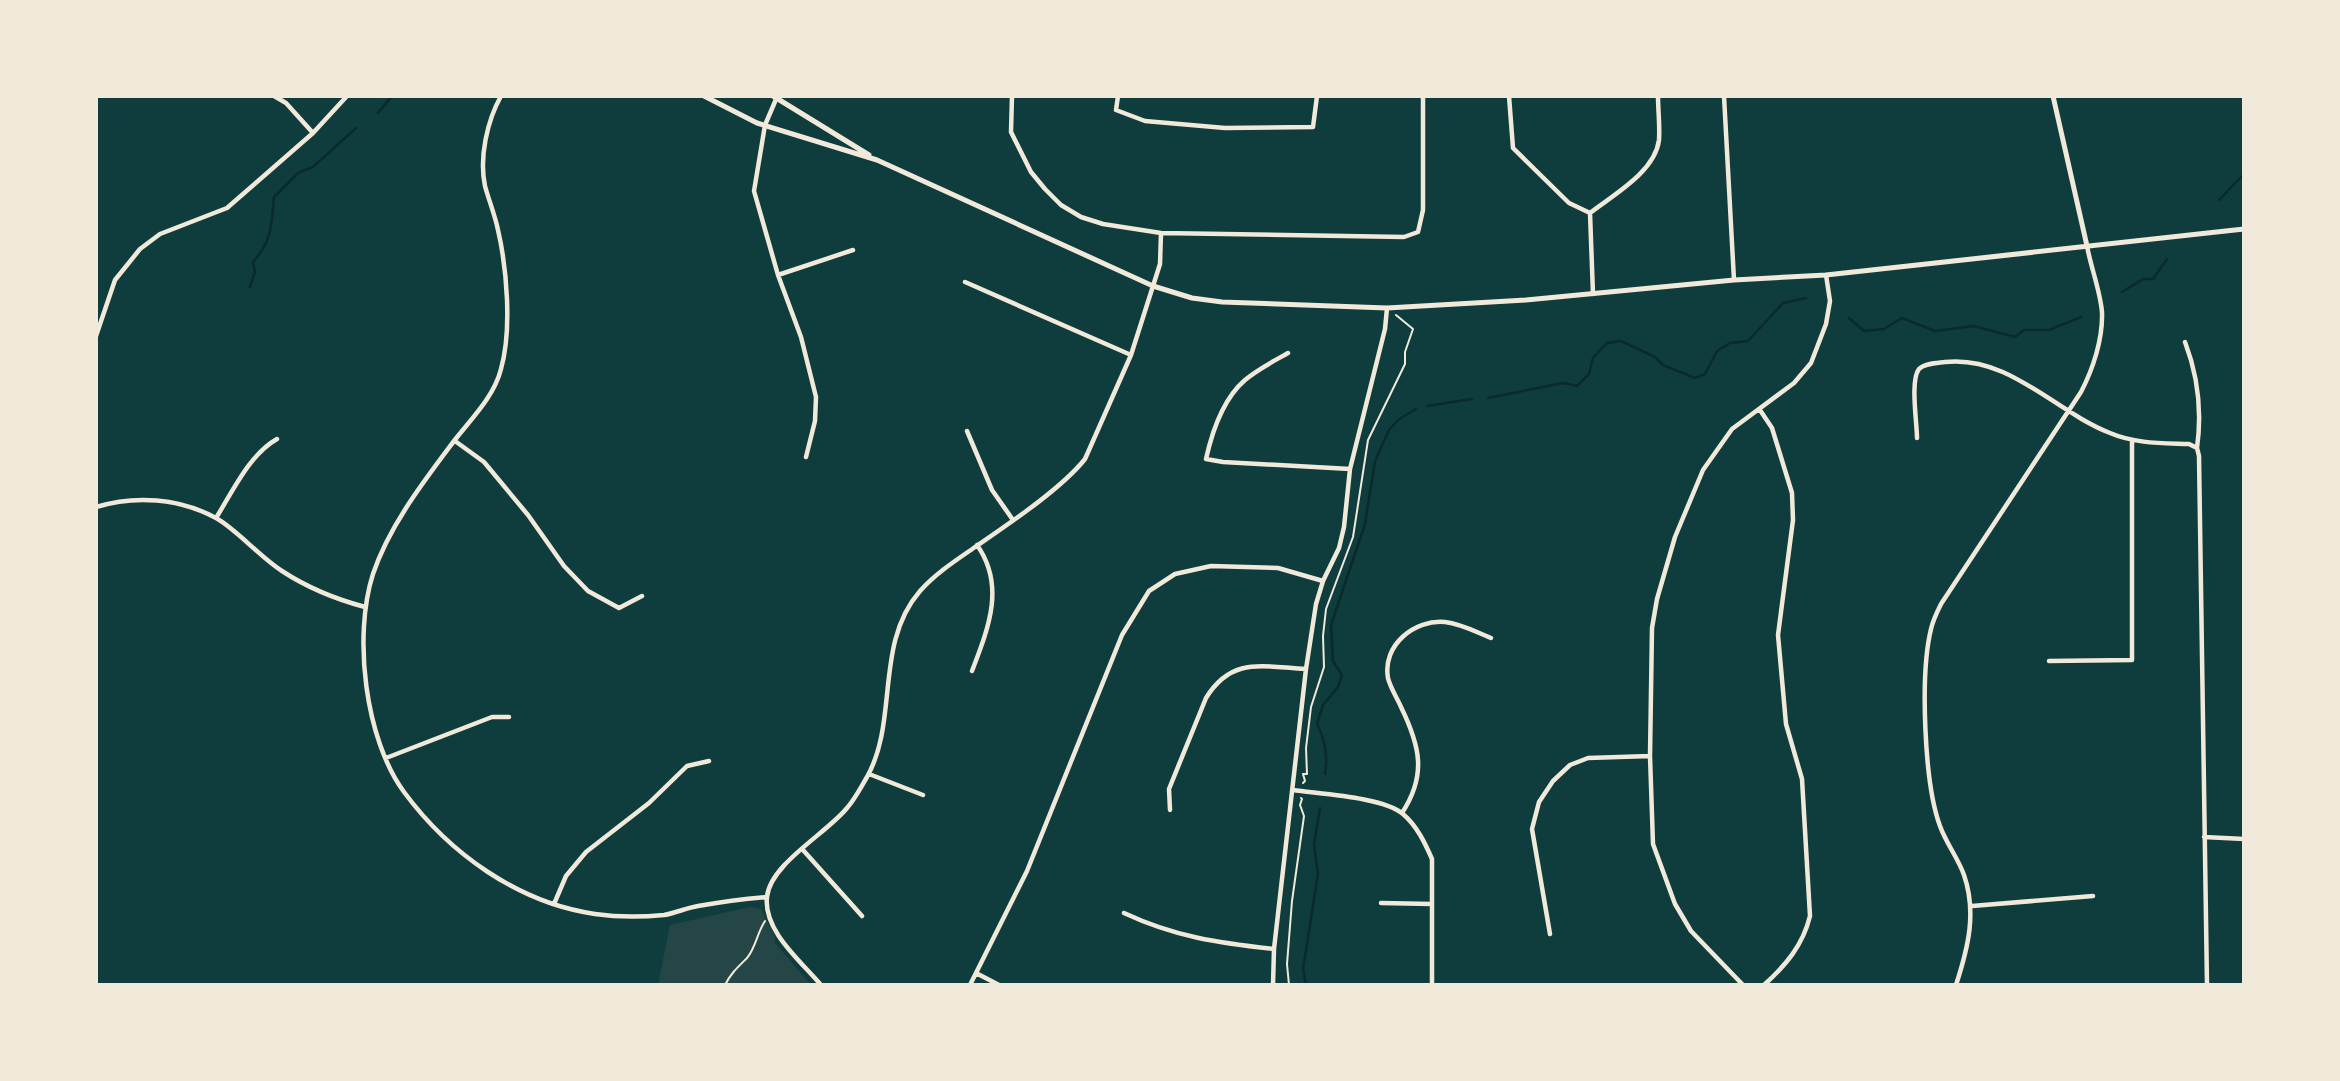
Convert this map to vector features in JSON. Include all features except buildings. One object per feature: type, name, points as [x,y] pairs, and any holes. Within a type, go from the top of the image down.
[{"type":"street","points":[[274,96],[286,103],[313,133]]},
{"type":"street","points":[[96,336],[115,280],[140,249],[160,234],[227,208],[313,133],[347,96]]},
{"type":"street","points":[[704,96],[765,125],[877,160],[1153,286],[1192,298],[1222,302],[1387,308],[1593,294],[1734,280],[1826,275],[2244,229]]},
{"type":"street","points":[[1012,96],[1011,132],[1031,172],[1061,205],[1081,217],[1103,224],[1161,233],[1404,237],[1418,232],[1423,210],[1423,96]]},
{"type":"street","points":[[1118,96],[1116,110],[1145,121],[1225,128],[1313,127],[1317,96]]},
{"type":"street","points":[[1509,96],[1513,148],[1569,203],[1590,214]]},
{"type":"street","points":[[1590,214],[1654,158],[1659,141],[1658,96]]},
{"type":"street","points":[[1724,96],[1734,280]]},
{"type":"street","points":[[1956,985],[1969,947],[1972,905],[1964,873],[1940,826],[1929,783],[1926,706],[1928,644],[1932,625],[1941,604],[2090,374],[2102,322],[2102,309],[2053,96]]},
{"type":"street","points":[[499,97],[490,123],[482,162],[485,184],[498,230],[505,275],[506,315],[501,369],[480,410],[455,440],[397,524],[374,573],[365,607],[363,653],[368,696],[386,758],[403,790],[445,838],[505,883],[554,904],[594,914],[647,916],[666,915],[693,906],[767,897]]},
{"type":"street","points":[[806,457],[815,421],[816,397],[754,191],[765,125],[776,97],[877,160]]},
{"type":"street","points":[[1590,214],[1593,294]]},
{"type":"street","points":[[821,985],[777,934],[769,915],[767,897],[771,885],[782,868],[847,809],[869,774],[878,745],[894,644],[916,596],[935,576],[1013,520],[1076,470],[1085,459],[1131,355],[1160,264],[1161,233]]},
{"type":"street","points":[[778,275],[853,250]]},
{"type":"street","points":[[1742,985],[1692,931],[1675,904],[1653,844],[1650,756],[1652,628],[1657,599],[1675,537],[1703,470],[1732,429],[1794,383],[1811,363],[1826,324],[1830,301],[1826,275]]},
{"type":"street","points":[[965,282],[1131,355]]},
{"type":"street","points":[[1273,985],[1274,948],[1316,604],[1323,581],[1339,548],[1350,469],[1385,329],[1387,308]]},
{"type":"street","points":[[2185,342],[2194,365],[2200,418],[2197,448],[2207,985]]},
{"type":"street","points":[[1288,353],[1246,379],[1235,390],[1210,440],[1206,459],[1350,469]]},
{"type":"street","points":[[1917,438],[1914,378],[1920,368],[1932,363],[1964,361],[1990,367],[2039,390],[2068,411],[2101,429],[2132,441],[2189,444],[2197,448]]},
{"type":"street","points":[[1760,410],[1772,428],[1792,493],[1793,520],[1778,635],[1786,724],[1802,779],[1810,916],[1806,933],[1794,953],[1765,985]]},
{"type":"street","points":[[967,431],[992,489],[1013,520]]},
{"type":"street","points":[[216,518],[255,456],[264,446],[277,439]]},
{"type":"street","points":[[455,440],[484,462],[528,515],[564,566],[588,591],[618,608],[642,596]]},
{"type":"street","points":[[2049,662],[2132,660],[2132,441]]},
{"type":"street","points":[[96,507],[115,501],[148,499],[174,503],[216,518],[281,571],[336,599],[365,607]]},
{"type":"street","points":[[972,671],[986,635],[993,605],[991,571],[977,545]]},
{"type":"street","points":[[970,985],[1027,871],[1122,635],[1149,591],[1175,574],[1211,566],[1278,568],[1323,581]]},
{"type":"street","points":[[1402,813],[1414,792],[1418,775],[1418,752],[1412,730],[1388,679],[1390,653],[1398,640],[1411,630],[1443,622],[1462,625],[1491,638]]},
{"type":"street","points":[[1170,810],[1169,789],[1206,698],[1225,674],[1236,669],[1256,667],[1306,669]]},
{"type":"street","points":[[386,758],[492,717],[509,717]]},
{"type":"street","points":[[1550,934],[1532,829],[1539,803],[1553,781],[1570,765],[1588,758],[1650,756]]},
{"type":"street","points":[[554,904],[566,877],[586,852],[649,803],[687,766],[709,761]]},
{"type":"street","points":[[869,774],[923,795]]},
{"type":"street","points":[[1293,790],[1380,803],[1402,813],[1425,841],[1432,859],[1432,985]]},
{"type":"street","points":[[2204,837],[2244,839]]},
{"type":"street","points":[[803,850],[862,916]]},
{"type":"street","points":[[1972,905],[2093,896]]},
{"type":"street","points":[[1381,904],[1432,904]]},
{"type":"street","points":[[1124,913],[1194,939],[1274,948]]},
{"type":"street","points":[[976,973],[999,985]]},
{"type":"path","points":[[1289,985],[1287,964],[1292,901],[1304,816],[1300,805],[1302,799],[1293,790],[1306,782],[1303,774],[1307,774],[1306,748],[1311,707],[1323,676],[1325,660],[1323,636],[1326,609],[1353,537],[1368,440],[1405,364],[1405,352],[1413,328],[1387,308]]},
{"type":"path","points":[[725,985],[731,973],[747,957],[757,932],[769,915]]},
{"type":"shaded area","points":[[750,907],[761,909],[775,937],[775,943],[811,985],[658,985],[670,925]]},
{"type":"waterway","points":[[378,113],[392,96]]},
{"type":"waterway","points":[[250,287],[255,272],[253,262],[260,254],[270,231],[274,197],[298,173],[313,167],[356,128]]},
{"type":"waterway","points":[[2219,200],[2244,174]]},
{"type":"waterway","points":[[2122,292],[2143,279],[2153,279],[2167,259]]},
{"type":"waterway","points":[[1488,398],[1563,383],[1577,386],[1589,374],[1593,358],[1607,343],[1621,341],[1655,357],[1663,365],[1695,378],[1705,374],[1717,351],[1730,343],[1748,341],[1783,303],[1806,298]]},
{"type":"waterway","points":[[1849,318],[1864,331],[1884,329],[1902,318],[1935,331],[1974,326],[2015,337],[2024,330],[2049,330],[2081,317]]},
{"type":"waterway","points":[[1427,406],[1472,399]]},
{"type":"waterway","points":[[1325,774],[1325,749],[1317,724],[1323,705],[1338,687],[1342,675],[1333,661],[1331,625],[1365,524],[1375,461],[1389,430],[1399,419],[1416,409]]},
{"type":"waterway","points":[[1306,985],[1303,969],[1318,874],[1314,844],[1320,808]]}]
